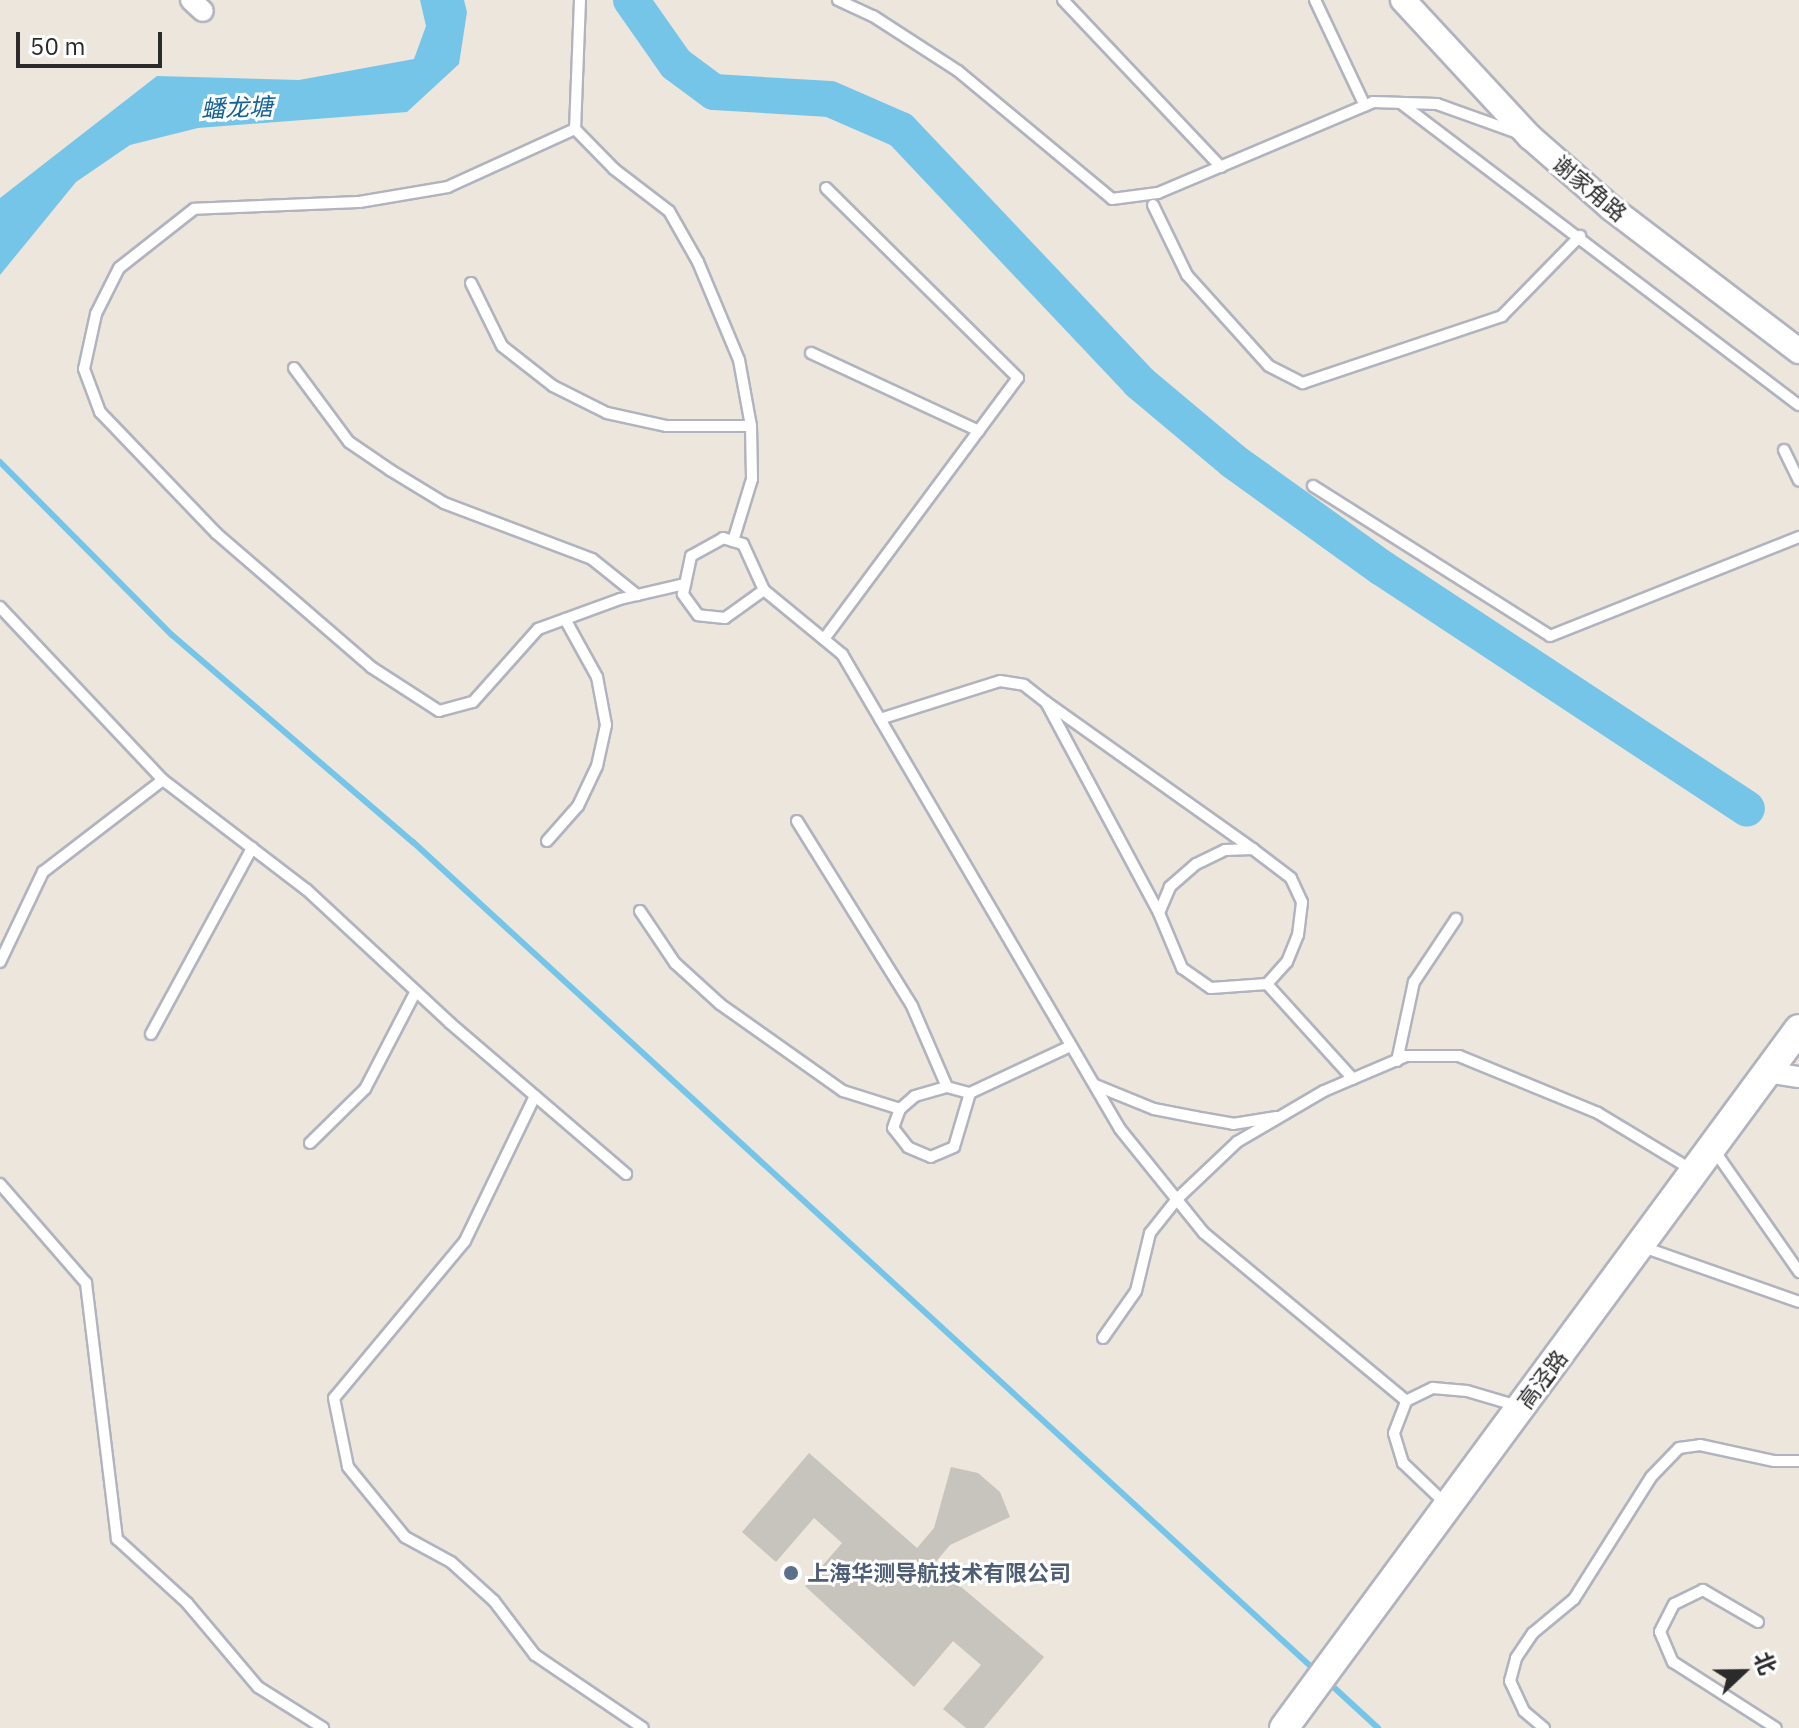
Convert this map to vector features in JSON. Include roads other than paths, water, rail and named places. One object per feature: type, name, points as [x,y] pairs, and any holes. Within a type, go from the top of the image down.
[{"type":"main road","name":"高泾路","points":[[1284,1728],[1799,1029]]},
{"type":"street","name":"谢家角路","points":[[1403,0],[1530,137],[1611,208],[1799,351]]},
{"type":"street","points":[[1767,1072],[1799,1077]]},
{"type":"lane","points":[[580,0],[575,129],[614,169],[669,211],[698,262],[739,360],[751,426],[752,479],[733,541]]},
{"type":"lane","points":[[838,0],[873,16],[958,71],[1112,199],[1158,193],[1365,106],[1437,104],[1530,137]]},
{"type":"lane","points":[[1063,0],[1221,167]]},
{"type":"lane","points":[[1315,0],[1365,106]]},
{"type":"lane","points":[[1401,103],[1799,405]]},
{"type":"lane","points":[[575,129],[448,187],[359,202],[194,209],[119,268],[96,314],[84,369],[100,412],[216,533],[371,667],[439,711],[473,702],[538,629],[637,595],[685,584]]},
{"type":"lane","points":[[824,639],[1018,378],[826,188]]},
{"type":"lane","points":[[1153,205],[1187,275],[1269,366],[1303,383],[1502,316],[1580,236]]},
{"type":"lane","points":[[471,283],[502,346],[553,386],[607,413],[666,426],[751,426]]},
{"type":"lane","points":[[811,353],[979,431]]},
{"type":"lane","points":[[294,368],[349,442],[390,470],[444,503],[592,559],[637,595]]},
{"type":"lane","points":[[1784,450],[1799,481]]},
{"type":"lane","points":[[1313,486],[1550,636],[1799,537]]},
{"type":"lane","points":[[764,590],[725,618],[698,615],[683,594],[691,556],[723,538],[743,544],[764,590],[842,654],[1120,1129],[1204,1233],[1406,1401]]},
{"type":"lane","points":[[0,607],[163,780],[307,890],[416,991],[626,1174]]},
{"type":"lane","points":[[547,841],[578,806],[597,766],[606,725],[597,677],[565,619]]},
{"type":"lane","points":[[880,719],[1000,681],[1024,685],[1291,878],[1302,902],[1298,935],[1287,962],[1267,984],[1211,988],[1182,968],[1159,913],[1046,702]]},
{"type":"lane","points":[[0,962],[43,872],[163,780]]},
{"type":"lane","points":[[797,821],[912,1006],[947,1087]]},
{"type":"lane","points":[[151,1034],[252,848]]},
{"type":"lane","points":[[1159,913],[1170,887],[1196,864],[1225,850],[1253,849]]},
{"type":"lane","points":[[640,911],[675,963],[763,1037],[843,1091],[900,1109]]},
{"type":"lane","points":[[1397,1061],[1414,982],[1456,919]]},
{"type":"lane","points":[[1267,984],[1353,1079]]},
{"type":"lane","points":[[310,1143],[365,1089],[416,991]]},
{"type":"lane","points":[[970,1093],[954,1147],[931,1157],[908,1147],[893,1128],[900,1109],[915,1096],[947,1087],[970,1093],[1071,1046]]},
{"type":"lane","points":[[1103,1338],[1136,1291],[1150,1233],[1177,1199],[1237,1142],[1353,1079],[1397,1061],[1459,1056],[1598,1113],[1695,1172]]},
{"type":"lane","points":[[1094,1084],[1154,1109],[1208,1120],[1233,1124],[1282,1116]]},
{"type":"lane","points":[[535,1096],[465,1241],[334,1398],[348,1467],[405,1537],[451,1562],[473,1581],[535,1655],[643,1728]]},
{"type":"lane","points":[[1712,1148],[1799,1272]]},
{"type":"lane","points":[[0,1184],[86,1283],[117,1539],[187,1603],[258,1687],[323,1728]]},
{"type":"lane","points":[[1641,1247],[1799,1302]]},
{"type":"lane","points":[[1448,1506],[1403,1463],[1394,1433],[1406,1401],[1433,1388],[1467,1391],[1520,1407]]},
{"type":"lane","points":[[1544,1728],[1524,1711],[1510,1681],[1516,1658],[1533,1633],[1574,1599],[1651,1477],[1679,1448],[1700,1445],[1774,1461],[1799,1461]]},
{"type":"lane","points":[[1758,1622],[1703,1590],[1674,1604],[1660,1632],[1673,1662],[1776,1728]]},
{"type":"water","name":"蟠龙塘","points":[[420,0],[464,0],[467,12],[459,64],[407,112],[198,128],[130,145],[76,182],[0,275],[0,198],[157,76],[299,80],[414,59],[426,26]]},
{"type":"waterway","points":[[631,0],[676,64],[714,92],[830,99],[901,130],[1139,382],[1233,461],[1382,568],[1747,809]]},
{"type":"waterway","points":[[0,462],[172,635],[413,842],[1317,1672]]},
{"type":"waterway","points":[[1328,1682],[1378,1728]]},
{"type":"place","name":"上海华测导航技术有限公司","points":[[791,1573]]}]
